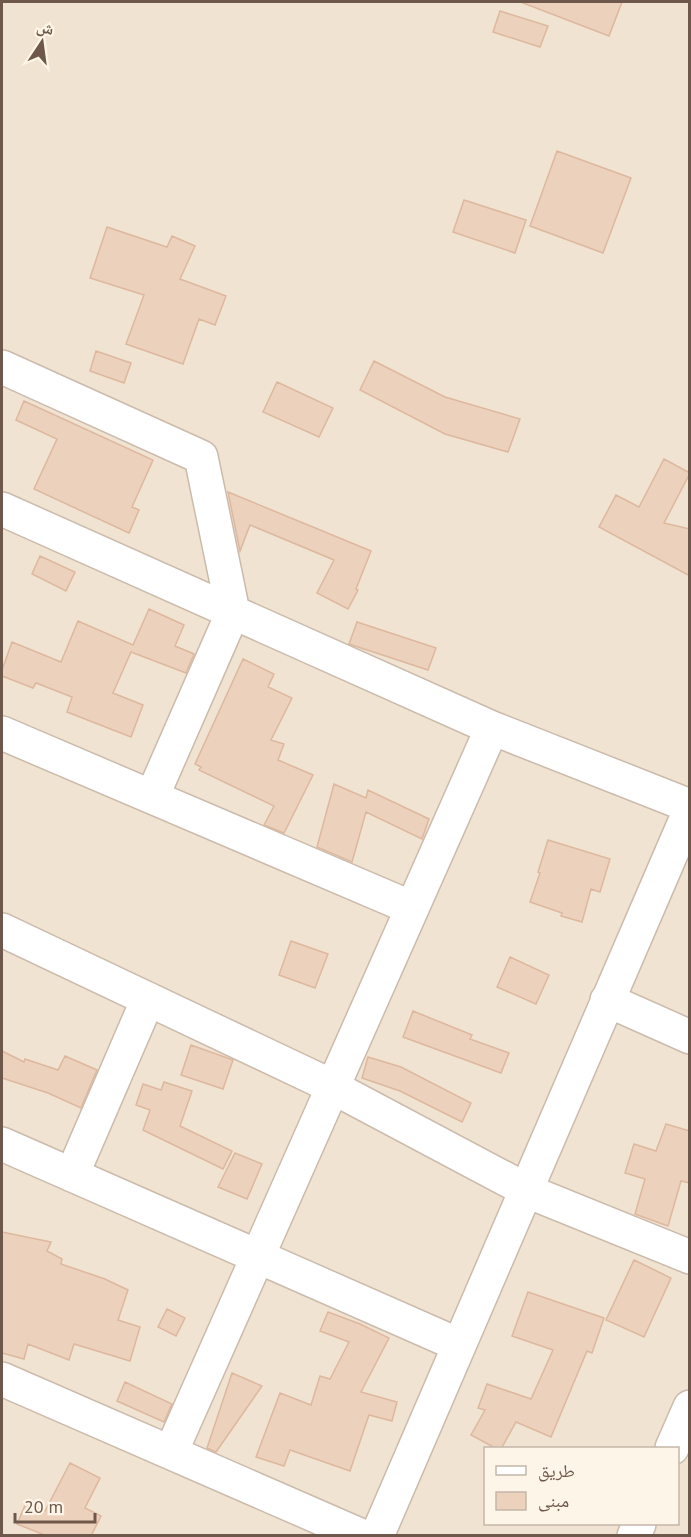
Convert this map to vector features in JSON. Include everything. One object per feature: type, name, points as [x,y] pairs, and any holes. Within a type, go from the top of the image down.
[{"type":"street","points":[[2,367],[201,456],[233,612],[152,797]]},
{"type":"street","points":[[2,509],[492,728],[690,808],[377,1536]]},
{"type":"street","points":[[171,1452],[492,728]]},
{"type":"street","points":[[2,733],[412,908]]},
{"type":"street","points":[[2,930],[333,1087],[526,1190],[690,1257]]},
{"type":"street","points":[[72,1175],[148,999]]},
{"type":"street","points":[[607,1000],[690,1037]]},
{"type":"street","points":[[2,1144],[459,1345]]},
{"type":"street","points":[[2,1379],[362,1536]]},
{"type":"street","points":[[673,1447],[690,1407]]},
{"type":"shaded area","points":[[2,2],[689,2],[689,1535],[2,1536]]},
{"type":"building","points":[[523,2],[622,2],[609,36]]},
{"type":"building","points":[[500,11],[548,26],[540,47],[493,32]]},
{"type":"building","points":[[557,151],[631,178],[603,253],[530,226]]},
{"type":"building","points":[[464,200],[526,220],[515,253],[453,232]]},
{"type":"building","points":[[107,227],[167,247],[172,236],[195,246],[180,279],[226,296],[215,325],[199,319],[183,364],[126,344],[144,295],[90,278]]},
{"type":"building","points":[[96,351],[131,363],[124,383],[90,371]]},
{"type":"building","points":[[374,361],[445,397],[520,419],[508,452],[445,434],[360,390]]},
{"type":"building","points":[[277,382],[333,408],[319,437],[263,412]]},
{"type":"building","points":[[24,401],[153,460],[132,507],[139,510],[129,533],[34,489],[57,439],[16,420]]},
{"type":"building","points":[[664,459],[690,473],[664,523],[690,529],[690,576],[599,527],[616,495],[639,507]]},
{"type":"building","points":[[228,492],[371,551],[356,589],[358,590],[348,609],[317,593],[334,560],[250,525],[240,551]]},
{"type":"building","points":[[40,556],[75,572],[66,591],[32,574]]},
{"type":"building","points":[[149,609],[184,625],[175,646],[194,654],[186,673],[131,652],[113,693],[143,705],[131,737],[67,712],[72,697],[36,683],[33,688],[2,676],[12,642],[61,662],[78,621],[133,645]]},
{"type":"building","points":[[357,622],[436,648],[428,670],[349,644]]},
{"type":"building","points":[[243,659],[274,674],[268,687],[292,698],[271,740],[284,744],[278,760],[313,775],[284,833],[264,825],[274,806],[199,770],[201,767],[195,764]]},
{"type":"building","points":[[334,784],[366,798],[368,790],[429,819],[422,839],[366,812],[352,862],[317,847]]},
{"type":"building","points":[[548,840],[610,859],[600,892],[591,889],[582,922],[561,916],[562,913],[530,902]]},
{"type":"building","points":[[291,941],[328,954],[315,988],[279,975]]},
{"type":"building","points":[[510,957],[549,975],[536,1004],[497,987]]},
{"type":"building","points":[[413,1011],[472,1035],[470,1039],[509,1053],[501,1073],[403,1037]]},
{"type":"building","points":[[191,1045],[233,1060],[223,1089],[181,1075]]},
{"type":"building","points":[[2,1051],[24,1062],[25,1059],[58,1070],[65,1056],[97,1070],[81,1108],[48,1093],[2,1078]]},
{"type":"building","points":[[368,1057],[401,1067],[471,1103],[462,1122],[400,1091],[362,1078]]},
{"type":"building","points":[[164,1082],[192,1091],[180,1126],[232,1151],[223,1169],[143,1130],[150,1110],[136,1105],[143,1084],[161,1090]]},
{"type":"building","points":[[666,1124],[690,1131],[690,1183],[681,1181],[668,1226],[635,1214],[645,1179],[625,1173],[634,1144],[656,1151]]},
{"type":"building","points":[[235,1153],[262,1164],[247,1199],[218,1187]]},
{"type":"building","points":[[2,1232],[51,1242],[47,1251],[62,1259],[61,1264],[105,1279],[128,1290],[118,1320],[140,1327],[130,1361],[74,1344],[69,1360],[28,1344],[24,1359],[2,1353]]},
{"type":"building","points":[[634,1260],[671,1278],[644,1337],[606,1320]]},
{"type":"building","points":[[528,1292],[604,1318],[592,1353],[587,1351],[551,1437],[516,1422],[502,1447],[493,1447],[471,1435],[485,1410],[478,1408],[487,1384],[531,1399],[553,1350],[512,1336]]},
{"type":"building","points":[[167,1309],[185,1318],[176,1336],[158,1327]]},
{"type":"building","points":[[328,1312],[389,1338],[361,1392],[397,1402],[392,1421],[369,1415],[350,1471],[290,1450],[284,1466],[256,1457],[280,1393],[311,1405],[320,1376],[330,1379],[349,1342],[320,1331]]},
{"type":"building","points":[[232,1373],[262,1386],[216,1452],[207,1448]]},
{"type":"building","points":[[125,1382],[172,1404],[164,1422],[117,1401]]},
{"type":"building","points":[[70,1463],[100,1478],[85,1508],[101,1516],[91,1536],[47,1536],[17,1524],[26,1503],[45,1511]]}]
